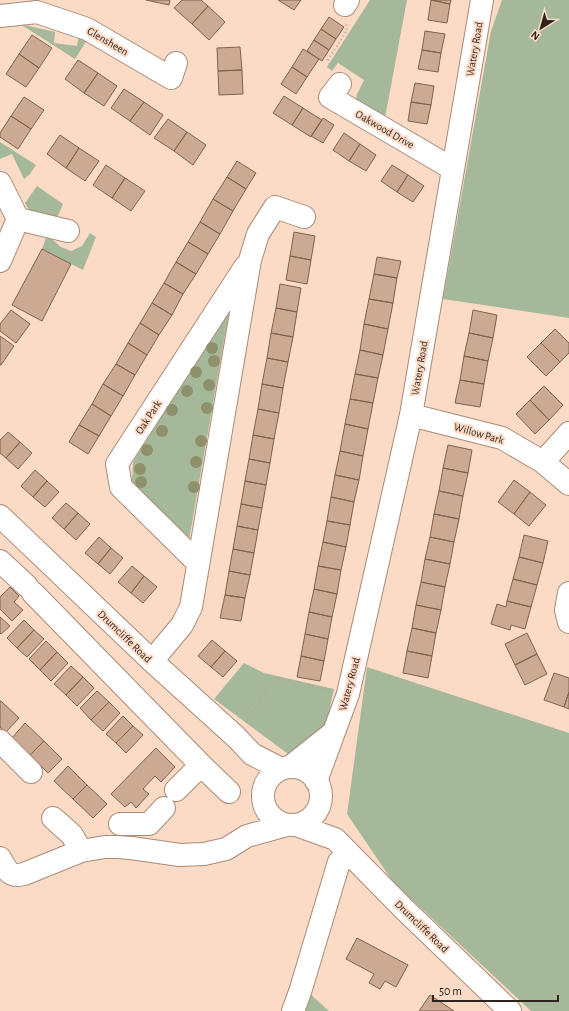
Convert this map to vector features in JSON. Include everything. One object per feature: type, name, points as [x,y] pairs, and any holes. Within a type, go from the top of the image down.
[{"type":"street","name":"Watery Road","points":[[319,789],[335,731],[348,694],[411,415],[482,0]]},
{"type":"street","name":"Glensheen","points":[[0,16],[37,12],[87,29],[171,78],[176,62]]},
{"type":"street","name":"Oakwood Drive","points":[[340,84],[330,97],[453,169]]},
{"type":"street","points":[[0,184],[18,219],[68,231]]},
{"type":"street","name":"Oak Park","points":[[152,661],[182,625],[191,607],[250,260],[258,234],[275,207],[304,217]]},
{"type":"street","points":[[0,261],[18,219]]},
{"type":"street","name":"Oak Park","points":[[198,563],[121,487],[117,464],[250,260]]},
{"type":"street","name":"Willow Park","points":[[411,415],[502,438],[543,462],[569,484]]},
{"type":"street","points":[[543,462],[569,433]]},
{"type":"street","name":"Drumcliffe Road","points":[[0,516],[152,661],[236,737],[252,754],[286,768],[298,768],[312,775],[341,846]]},
{"type":"street","points":[[0,560],[229,792]]},
{"type":"street","points":[[569,593],[566,610],[569,622]]},
{"type":"street","points":[[58,619],[82,594]]},
{"type":"street","points":[[247,836],[267,781],[270,777],[286,768],[335,731]]},
{"type":"street","points":[[0,741],[31,772]]},
{"type":"street","name":"Drumcliffe Road","points":[[252,754],[263,794],[265,808],[270,816],[278,821],[341,846],[510,1011]]},
{"type":"street","points":[[176,790],[201,765]]},
{"type":"street","points":[[0,858],[11,874],[18,875],[24,874],[81,851],[105,847],[131,848],[180,855],[204,854],[226,849],[247,836],[306,822],[318,807],[319,789]]},
{"type":"street","points":[[149,850],[149,824],[164,808]]},
{"type":"street","points":[[53,818],[72,835],[81,851]]},
{"type":"street","points":[[120,824],[149,824]]},
{"type":"street","points":[[292,1011],[300,992],[339,862],[341,846]]},
{"type":"path","points":[[340,84],[328,60],[347,30],[347,3]]},
{"type":"path","points":[[236,737],[274,678],[348,694]]},
{"type":"green space","points":[[370,0],[407,0],[385,118],[356,100],[357,94],[364,80],[338,63],[332,71],[327,67]]},
{"type":"green space","points":[[502,0],[569,0],[569,318],[443,299],[491,31]]},
{"type":"green space","points":[[20,24],[55,32],[54,43],[77,46],[79,35],[87,40],[75,59]]},
{"type":"green space","points":[[0,142],[36,165],[30,174],[24,179],[12,154],[0,159]]},
{"type":"green space","points":[[37,186],[63,204],[58,216],[50,219],[31,213],[25,203]]},
{"type":"green space","points":[[90,233],[96,237],[83,270],[42,249],[47,235],[61,247],[71,251],[82,246]]},
{"type":"green space","points":[[230,306],[189,540],[132,481],[133,462]]},
{"type":"green space","points":[[244,663],[264,673],[334,689],[315,774],[214,699]]},
{"type":"green space","points":[[367,667],[569,733],[569,1011],[531,1011],[393,882],[347,814]]},
{"type":"green space","points":[[310,994],[329,1011],[304,1011]]},
{"type":"building","points":[[146,0],[170,0],[169,5]]},
{"type":"building","points":[[182,0],[201,0],[208,6],[192,24],[174,8]]},
{"type":"building","points":[[278,0],[301,0],[294,10]]},
{"type":"building","points":[[431,0],[450,4],[447,23],[428,20]]},
{"type":"building","points":[[431,0],[451,0],[450,4]]},
{"type":"building","points":[[208,6],[225,22],[209,40],[192,24]]},
{"type":"building","points":[[329,17],[344,27],[336,39],[321,29]]},
{"type":"building","points":[[321,29],[336,39],[329,50],[314,40]]},
{"type":"building","points":[[425,31],[445,34],[441,53],[422,50]]},
{"type":"building","points":[[32,35],[52,48],[39,68],[19,54]]},
{"type":"building","points":[[314,40],[329,50],[322,61],[307,51]]},
{"type":"building","points":[[240,47],[242,70],[218,71],[217,48]]},
{"type":"building","points":[[303,49],[319,59],[307,77],[292,67]]},
{"type":"building","points":[[422,50],[441,53],[438,72],[418,69]]},
{"type":"building","points":[[19,54],[39,68],[26,87],[6,74]]},
{"type":"building","points":[[78,60],[98,73],[84,93],[65,79]]},
{"type":"building","points":[[292,67],[307,77],[296,94],[281,84]]},
{"type":"building","points":[[242,70],[243,94],[219,95],[218,71]]},
{"type":"building","points":[[98,73],[117,86],[104,106],[84,93]]},
{"type":"building","points":[[415,83],[434,86],[431,105],[411,102]]},
{"type":"building","points":[[124,89],[144,102],[130,121],[111,108]]},
{"type":"building","points":[[284,96],[303,108],[292,125],[273,113]]},
{"type":"building","points":[[24,97],[44,110],[31,129],[11,116]]},
{"type":"building","points":[[144,102],[163,115],[150,135],[130,121]]},
{"type":"building","points":[[411,102],[431,105],[427,124],[408,121]]},
{"type":"building","points":[[303,108],[322,120],[311,137],[292,125]]},
{"type":"building","points":[[11,116],[31,129],[18,149],[0,137],[0,133]]},
{"type":"building","points":[[323,118],[334,125],[323,143],[311,136]]},
{"type":"building","points":[[168,119],[187,132],[174,151],[154,138]]},
{"type":"building","points":[[187,132],[206,145],[193,165],[174,151]]},
{"type":"building","points":[[344,133],[360,144],[349,161],[333,150]]},
{"type":"building","points":[[60,135],[79,148],[66,168],[47,154]]},
{"type":"building","points":[[360,144],[376,155],[366,171],[349,161]]},
{"type":"building","points":[[79,148],[99,161],[85,181],[66,168]]},
{"type":"building","points":[[237,161],[256,173],[246,189],[227,177]]},
{"type":"building","points":[[106,165],[125,178],[112,198],[93,185]]},
{"type":"building","points":[[392,165],[408,175],[397,192],[381,181]]},
{"type":"building","points":[[408,175],[424,186],[413,202],[397,192]]},
{"type":"building","points":[[227,177],[246,189],[233,211],[213,199]]},
{"type":"building","points":[[125,178],[145,191],[131,211],[112,198]]},
{"type":"building","points":[[213,199],[233,211],[220,234],[200,222]]},
{"type":"building","points":[[200,222],[220,234],[208,254],[188,242]]},
{"type":"building","points":[[294,232],[315,236],[311,260],[290,256]]},
{"type":"building","points":[[188,242],[208,254],[196,274],[176,262]]},
{"type":"building","points":[[42,249],[71,264],[42,321],[12,305]]},
{"type":"building","points":[[290,256],[311,260],[307,284],[286,280]]},
{"type":"building","points":[[377,257],[401,261],[397,278],[374,274]]},
{"type":"building","points":[[176,262],[196,274],[183,294],[164,283]]},
{"type":"building","points":[[374,274],[397,278],[393,303],[369,299]]},
{"type":"building","points":[[164,283],[183,294],[172,315],[152,303]]},
{"type":"building","points":[[280,284],[301,288],[297,312],[276,308]]},
{"type":"building","points":[[369,299],[393,303],[388,329],[364,324]]},
{"type":"building","points":[[152,303],[172,315],[159,335],[140,323]]},
{"type":"building","points":[[276,308],[297,312],[293,337],[271,333]]},
{"type":"building","points":[[11,310],[30,324],[16,343],[0,331],[0,324]]},
{"type":"building","points":[[473,310],[497,315],[493,338],[469,333]]},
{"type":"building","points":[[140,323],[159,335],[147,355],[128,343]]},
{"type":"building","points":[[364,324],[388,329],[383,355],[360,350]]},
{"type":"building","points":[[555,329],[569,343],[569,353],[560,362],[541,343]]},
{"type":"building","points":[[271,333],[293,337],[288,362],[267,358]]},
{"type":"building","points":[[469,333],[493,338],[488,361],[464,356]]},
{"type":"building","points":[[0,336],[14,346],[1,365],[0,365]]},
{"type":"building","points":[[128,343],[147,355],[135,375],[116,364]]},
{"type":"building","points":[[541,343],[560,362],[546,376],[527,357]]},
{"type":"building","points":[[360,350],[383,355],[378,378],[355,374]]},
{"type":"building","points":[[464,356],[488,361],[484,384],[460,380]]},
{"type":"building","points":[[267,358],[288,362],[283,388],[262,384]]},
{"type":"building","points":[[116,364],[135,375],[123,396],[103,384]]},
{"type":"building","points":[[355,374],[378,378],[373,403],[350,399]]},
{"type":"building","points":[[460,380],[484,384],[480,407],[455,403]]},
{"type":"building","points":[[103,384],[123,396],[111,416],[92,404]]},
{"type":"building","points":[[262,384],[283,388],[279,413],[258,409]]},
{"type":"building","points":[[544,386],[563,405],[549,420],[530,400]]},
{"type":"building","points":[[350,399],[373,403],[368,429],[345,424]]},
{"type":"building","points":[[530,400],[549,420],[535,434],[516,414]]},
{"type":"building","points":[[92,404],[111,416],[99,436],[79,425]]},
{"type":"building","points":[[258,409],[279,413],[274,439],[253,435]]},
{"type":"building","points":[[345,424],[368,429],[363,456],[340,451]]},
{"type":"building","points":[[79,425],[99,436],[88,454],[69,442]]},
{"type":"building","points":[[8,432],[20,442],[6,458],[0,453],[0,440]]},
{"type":"building","points":[[253,435],[274,439],[270,463],[249,459]]},
{"type":"building","points":[[20,442],[32,453],[18,469],[6,458]]},
{"type":"building","points":[[448,445],[472,450],[468,473],[443,468]]},
{"type":"building","points":[[340,451],[363,456],[359,480],[335,475]]},
{"type":"building","points":[[249,459],[270,463],[266,485],[245,481]]},
{"type":"building","points":[[443,468],[468,473],[463,496],[439,491]]},
{"type":"building","points":[[35,470],[47,481],[33,497],[21,486]]},
{"type":"building","points":[[335,475],[359,480],[354,502],[331,497]]},
{"type":"building","points":[[514,480],[530,492],[514,514],[498,502]]},
{"type":"building","points":[[47,481],[59,492],[45,507],[33,497]]},
{"type":"building","points":[[245,481],[266,485],[262,508],[241,504]]},
{"type":"building","points":[[439,491],[463,496],[459,519],[434,514]]},
{"type":"building","points":[[530,492],[546,505],[529,526],[514,514]]},
{"type":"building","points":[[331,497],[354,502],[350,525],[327,521]]},
{"type":"building","points":[[66,503],[78,513],[64,529],[52,518]]},
{"type":"building","points":[[241,504],[262,508],[258,530],[237,526]]},
{"type":"building","points":[[78,513],[90,524],[76,540],[64,529]]},
{"type":"building","points":[[434,514],[459,519],[454,542],[430,537]]},
{"type":"building","points":[[327,521],[350,525],[346,547],[323,542]]},
{"type":"building","points":[[237,526],[258,530],[254,553],[233,549]]},
{"type":"building","points":[[524,535],[548,541],[543,563],[519,557]]},
{"type":"building","points":[[99,537],[111,548],[98,564],[85,553]]},
{"type":"building","points":[[430,537],[454,542],[450,564],[425,559]]},
{"type":"building","points":[[323,542],[346,547],[341,570],[318,566]]},
{"type":"building","points":[[111,548],[123,558],[110,574],[98,564]]},
{"type":"building","points":[[233,549],[254,553],[250,575],[229,571]]},
{"type":"building","points":[[519,557],[543,563],[537,585],[513,579]]},
{"type":"building","points":[[425,559],[450,564],[445,587],[421,582]]},
{"type":"building","points":[[132,566],[144,576],[131,593],[118,582]]},
{"type":"building","points":[[318,566],[341,570],[337,594],[314,589]]},
{"type":"building","points":[[229,571],[250,575],[245,598],[225,595]]},
{"type":"building","points":[[144,576],[157,587],[143,603],[131,593]]},
{"type":"building","points":[[513,579],[537,585],[531,607],[507,601]]},
{"type":"building","points":[[421,582],[445,587],[441,610],[416,605]]},
{"type":"building","points":[[10,587],[19,596],[14,602],[23,610],[12,621],[0,609],[0,597]]},
{"type":"building","points":[[314,589],[337,594],[332,617],[309,612]]},
{"type":"building","points":[[225,595],[245,598],[241,621],[220,618]]},
{"type":"building","points":[[507,601],[531,607],[525,629],[511,625],[510,630],[491,624],[497,604],[506,607]]},
{"type":"building","points":[[416,605],[441,610],[436,633],[412,628]]},
{"type":"building","points":[[309,612],[332,617],[328,639],[305,634]]},
{"type":"building","points":[[0,617],[10,626],[1,634],[0,633]]},
{"type":"building","points":[[24,620],[34,630],[17,648],[7,638]]},
{"type":"building","points":[[412,628],[436,633],[432,656],[407,651]]},
{"type":"building","points":[[34,630],[44,639],[27,657],[17,648]]},
{"type":"building","points":[[527,633],[537,654],[515,665],[505,644]]},
{"type":"building","points":[[305,634],[328,639],[324,661],[301,656]]},
{"type":"building","points":[[212,640],[225,651],[211,667],[198,656]]},
{"type":"building","points":[[46,641],[57,652],[40,670],[29,659]]},
{"type":"building","points":[[225,651],[237,661],[223,677],[211,667]]},
{"type":"building","points":[[407,651],[432,656],[428,678],[403,673]]},
{"type":"building","points":[[57,652],[68,663],[51,681],[40,670]]},
{"type":"building","points":[[537,654],[547,674],[525,685],[515,665]]},
{"type":"building","points":[[301,656],[324,661],[320,681],[297,677]]},
{"type":"building","points":[[71,666],[83,677],[66,695],[54,684]]},
{"type":"building","points":[[554,673],[569,678],[569,692],[564,707],[544,700]]},
{"type":"building","points":[[83,677],[94,688],[77,706],[66,695]]},
{"type":"building","points":[[97,691],[109,702],[91,720],[80,708]]},
{"type":"building","points":[[569,692],[569,709],[564,707]]},
{"type":"building","points":[[0,701],[19,718],[5,733],[0,727]]},
{"type":"building","points":[[109,702],[120,713],[103,731],[91,720]]},
{"type":"building","points":[[123,716],[133,726],[116,743],[106,734]]},
{"type":"building","points":[[25,723],[44,741],[30,755],[12,738]]},
{"type":"building","points":[[133,726],[143,735],[126,753],[116,743]]},
{"type":"building","points":[[44,741],[62,759],[48,773],[30,755]]},
{"type":"building","points":[[156,748],[175,767],[161,782],[155,776],[143,789],[149,794],[136,808],[131,802],[125,807],[111,794]]},
{"type":"building","points":[[68,766],[87,785],[73,799],[54,781]]},
{"type":"building","points":[[87,785],[107,804],[93,818],[73,799]]},
{"type":"building","points":[[357,938],[408,965],[396,987],[385,981],[380,989],[369,983],[374,974],[346,959]]},
{"type":"building","points":[[430,995],[454,1011],[419,1011]]}]
